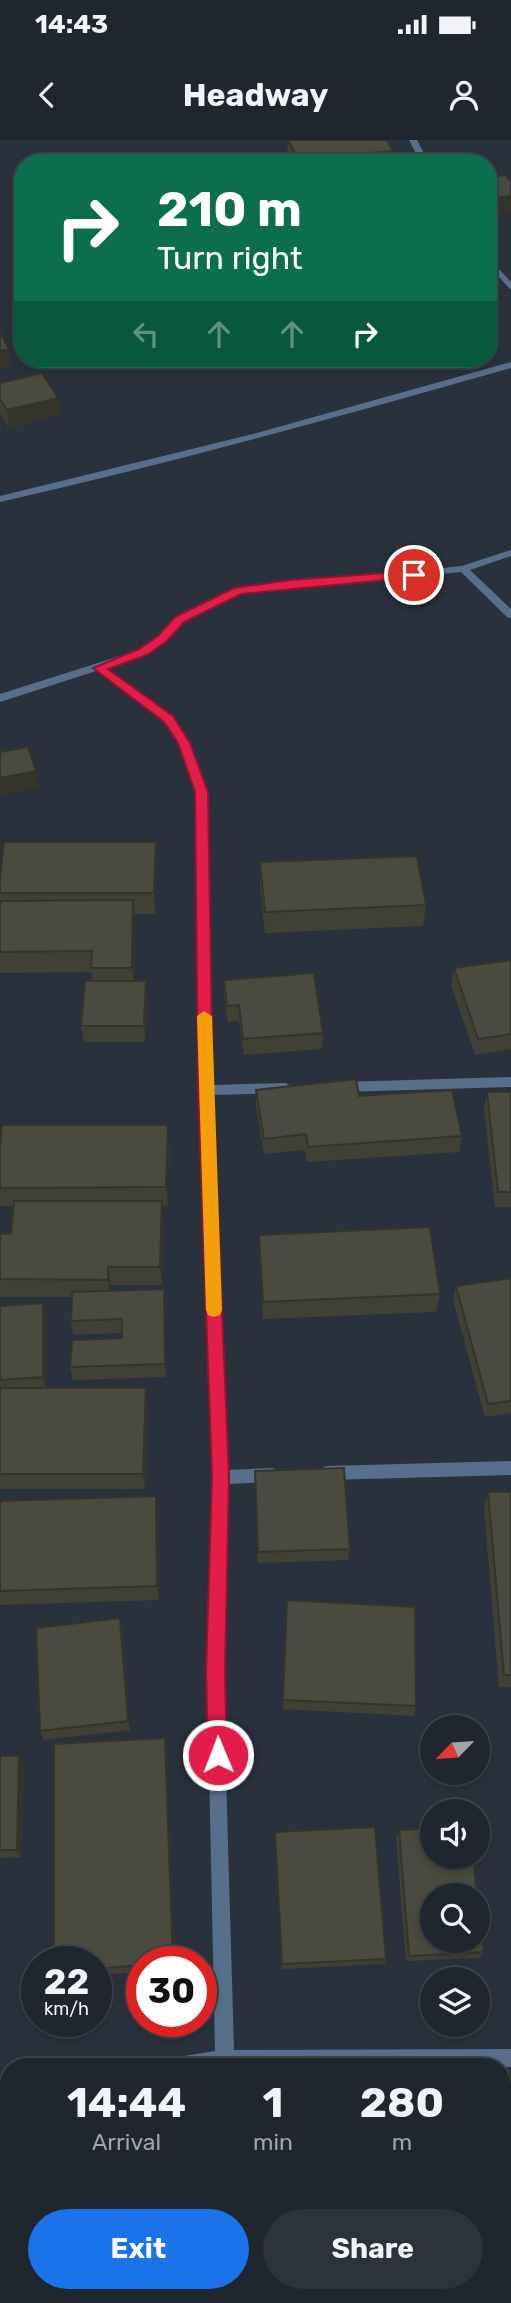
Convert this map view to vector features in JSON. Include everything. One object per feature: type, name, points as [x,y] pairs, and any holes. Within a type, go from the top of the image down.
[{"type":"street","points":[[497,270],[511,287]]},
{"type":"street","points":[[0,499],[121,473],[511,365]]},
{"type":"street","points":[[0,698],[143,652],[163,638],[180,620],[239,591],[463,569],[511,553]]},
{"type":"street","points":[[463,569],[511,615]]},
{"type":"street","points":[[99,668],[169,719],[184,743],[201,792],[205,1090],[220,1477],[215,1672],[225,2058]]},
{"type":"street","points":[[330,1087],[511,1082]]},
{"type":"street","points":[[205,1090],[303,1088]]},
{"type":"street","points":[[317,1474],[511,1468]]},
{"type":"street","points":[[220,1477],[290,1475]]},
{"type":"building","points":[[288,140],[387,140],[393,151],[361,154],[295,154]]},
{"type":"building","points":[[506,175],[511,183],[511,196],[497,198],[497,176]]},
{"type":"building","points":[[0,332],[9,349],[0,351]]},
{"type":"building","points":[[42,373],[58,398],[7,410],[0,399],[0,383]]},
{"type":"building","points":[[28,747],[36,771],[0,778],[0,752]]},
{"type":"building","points":[[4,842],[156,842],[154,893],[0,893]]},
{"type":"building","points":[[417,856],[426,905],[265,912],[260,862]]},
{"type":"building","points":[[133,900],[132,968],[91,968],[92,951],[0,952],[0,901]]},
{"type":"building","points":[[511,960],[511,1034],[478,1039],[454,968]]},
{"type":"building","points":[[314,973],[323,1033],[243,1039],[239,1005],[227,1006],[224,980]]},
{"type":"building","points":[[85,981],[146,981],[144,1026],[81,1026]]},
{"type":"building","points":[[356,1079],[359,1096],[452,1090],[462,1136],[308,1147],[306,1134],[264,1139],[256,1090]]},
{"type":"building","points":[[487,1092],[511,1092],[511,1192],[498,1192]]},
{"type":"building","points":[[2,1125],[168,1125],[166,1187],[0,1188]]},
{"type":"building","points":[[14,1201],[162,1201],[160,1267],[108,1267],[108,1280],[0,1279],[0,1234],[11,1233]]},
{"type":"building","points":[[430,1227],[440,1294],[263,1302],[259,1235]]},
{"type":"building","points":[[511,1278],[511,1401],[488,1404],[456,1286]]},
{"type":"building","points":[[164,1289],[165,1364],[70,1367],[72,1340],[122,1338],[122,1319],[71,1321],[72,1292]]},
{"type":"building","points":[[43,1303],[43,1377],[0,1380],[0,1306]]},
{"type":"building","points":[[0,1388],[146,1388],[143,1474],[0,1474]]},
{"type":"building","points":[[344,1468],[350,1549],[258,1552],[255,1471]]},
{"type":"building","points":[[488,1492],[511,1492],[511,1675],[504,1675]]},
{"type":"building","points":[[156,1496],[157,1586],[0,1591],[0,1501]]},
{"type":"building","points":[[287,1600],[415,1607],[416,1706],[283,1700]]},
{"type":"building","points":[[120,1618],[128,1721],[40,1731],[36,1628]]},
{"type":"building","points":[[165,1738],[172,1946],[126,1946],[126,1966],[112,1968],[112,1946],[54,1946],[54,1744]]},
{"type":"building","points":[[0,1756],[19,1756],[17,1850],[0,1850]]},
{"type":"building","points":[[375,1827],[386,1959],[282,1964],[275,1832]]},
{"type":"building","points":[[420,1829],[420,1869],[474,1869],[476,1883],[420,1883],[420,1953],[465,1953],[409,1956],[399,1830]]},
{"type":"slow traffic","points":[[204,1016],[214,1310]]},
{"type":"route","points":[[218,1755],[215,1672],[220,1477],[205,1090],[201,792],[184,743],[169,719],[99,668],[143,652],[163,638],[180,620],[209,603],[239,591],[290,584],[414,575]]}]
